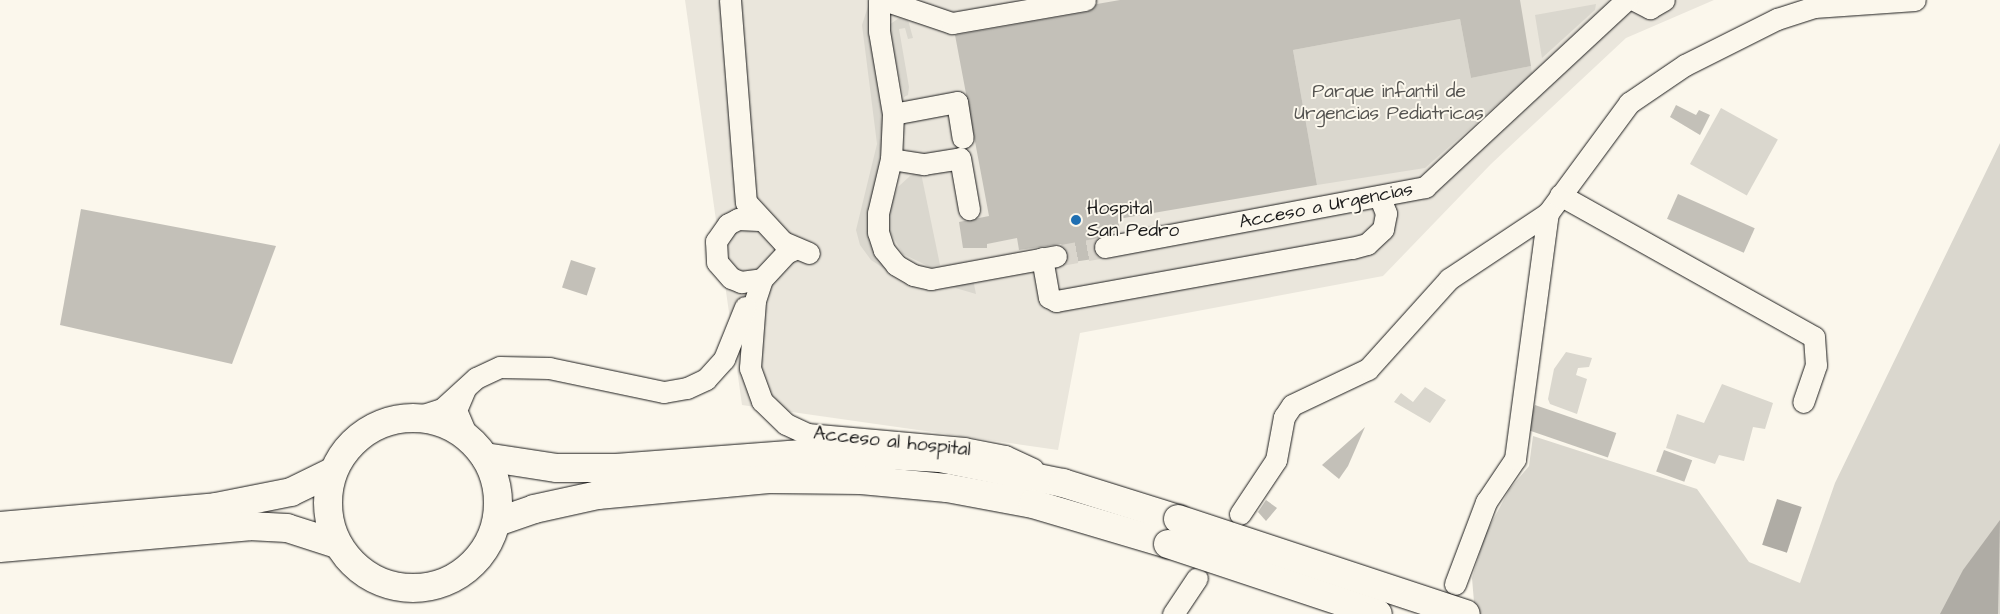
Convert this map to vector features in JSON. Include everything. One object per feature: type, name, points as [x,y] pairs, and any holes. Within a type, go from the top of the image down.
[{"type":"main road","points":[[417,417],[443,422],[467,436],[485,457],[495,476],[499,499],[497,522],[488,544],[475,562],[457,576],[436,586],[413,588],[390,586],[369,576],[350,562],[337,544],[327,508],[332,472],[345,449],[365,431],[390,420],[417,417]]},
{"type":"main road","points":[[485,457],[557,468],[616,468],[790,454],[882,454],[940,458],[1063,483],[1466,614]]},
{"type":"main road","points":[[0,526],[216,507],[291,492],[332,472]]},
{"type":"main road","points":[[497,522],[534,509],[598,495],[771,480],[861,480],[947,488],[1033,504],[1168,544],[1378,614]]},
{"type":"main road","points":[[0,548],[249,526],[287,528],[337,544]]},
{"type":"street","points":[[730,0],[743,192],[733,222],[721,232],[715,252],[717,262],[739,286],[745,304]]},
{"type":"street","points":[[879,0],[878,31],[893,114],[891,160],[878,232],[884,250],[896,266],[913,275],[932,279],[1049,257],[1049,297],[1056,300],[1367,244],[1383,229],[1386,213],[1379,196]]},
{"type":"street","points":[[884,0],[952,23],[1085,0]]},
{"type":"street","name":"Acceso a Urgencias","points":[[1104,247],[1425,187],[1626,0]]},
{"type":"street","points":[[1634,0],[1650,8],[1664,0]]},
{"type":"street","points":[[1241,512],[1276,460],[1284,417],[1292,405],[1368,368],[1449,280],[1548,213],[1629,103],[1685,65],[1777,19],[1814,7],[1915,0]]},
{"type":"street","points":[[893,114],[957,102],[963,138]]},
{"type":"street","points":[[891,160],[924,164],[960,158],[969,209]]},
{"type":"street","points":[[417,417],[442,408],[486,372],[518,366],[549,368],[664,392],[687,388],[706,379],[724,359],[745,304],[762,279],[786,253],[802,251],[759,220],[743,192]]},
{"type":"street","points":[[1560,195],[1814,337],[1816,365],[1803,402]]},
{"type":"street","points":[[1455,584],[1486,502],[1515,459],[1548,213]]},
{"type":"street","points":[[733,222],[759,220]]},
{"type":"street","points":[[775,233],[779,243],[777,264]]},
{"type":"street","points":[[731,278],[741,282],[762,279]]},
{"type":"street","name":"Acceso al hospital","points":[[762,279],[755,301],[750,368],[762,401],[786,424],[807,434],[989,453],[1063,483]]},
{"type":"street","points":[[467,436],[456,410],[468,386]]},
{"type":"street","points":[[1173,614],[1198,578]]},
{"type":"shaded area","name":"Hospital San Pedro","points":[[685,0],[1714,0],[1626,38],[1491,164],[1383,276],[1080,333],[1058,450],[742,405]]},
{"type":"shaded area","points":[[1777,499],[1802,507],[1787,553],[1762,545]]},
{"type":"shaded area","points":[[2000,520],[1998,614],[1940,614],[1963,570]]},
{"type":"green space","points":[[870,0],[886,128],[868,227],[905,274],[973,279],[976,294],[952,287],[912,287],[871,260],[860,245],[856,230],[877,144],[862,25]]},
{"type":"green space","points":[[1596,4],[1595,10],[1542,58],[1535,15]]},
{"type":"green space","points":[[899,18],[908,20],[913,38],[908,39],[905,28],[899,29],[909,87],[908,95],[904,97],[889,32],[889,25]]},
{"type":"green space","name":"Parque infantil de Urgencias Pediatricas","points":[[1460,19],[1471,78],[1531,66],[1532,74],[1425,168],[1317,185],[1293,50]]},
{"type":"green space","points":[[1721,108],[1778,140],[1747,195],[1690,164]]},
{"type":"green space","points":[[2000,143],[2000,614],[1475,614],[1472,578],[1485,535],[1509,490],[1529,466],[1533,436],[1697,489],[1749,562],[1800,583],[1835,483]]},
{"type":"green space","points":[[921,173],[940,265],[930,267],[903,254],[889,230],[890,207],[898,187],[910,176]]},
{"type":"green space","points":[[1566,352],[1592,358],[1589,367],[1578,368],[1576,375],[1587,379],[1577,414],[1550,404],[1548,399],[1554,369]]},
{"type":"green space","points":[[1722,384],[1773,403],[1765,429],[1753,427],[1744,461],[1719,455],[1715,464],[1666,448],[1677,414],[1704,423]]},
{"type":"green space","points":[[1425,387],[1446,400],[1430,423],[1394,402],[1401,393],[1413,402]]},
{"type":"building","points":[[1120,0],[1520,0],[1531,66],[1471,78],[1460,19],[1293,50],[1317,185],[1118,219],[1120,231],[1102,235],[1093,242],[1093,250],[1100,258],[1066,263],[1068,253],[1061,244],[1019,250],[1017,238],[987,244],[987,248],[963,248],[959,222],[989,216],[955,35],[1087,12],[1097,4]]},
{"type":"building","points":[[1676,105],[1696,115],[1699,110],[1710,115],[1700,135],[1670,117]]},
{"type":"building","points":[[1678,194],[1755,228],[1744,253],[1667,219]]},
{"type":"building","points":[[81,209],[276,246],[232,364],[60,325]]},
{"type":"building","points":[[571,260],[596,268],[587,296],[562,288]]},
{"type":"building","points":[[1535,405],[1616,433],[1608,458],[1527,430]]},
{"type":"building","points":[[1365,427],[1348,466],[1339,479],[1322,465]]},
{"type":"building","points":[[1664,450],[1692,460],[1684,482],[1656,472]]},
{"type":"building","points":[[1266,500],[1277,508],[1266,521],[1258,512]]},
{"type":"tunnel","points":[[1056,256],[1105,247]]},
{"type":"place","name":"Hospital San Pedro","points":[[1076,220]]}]
